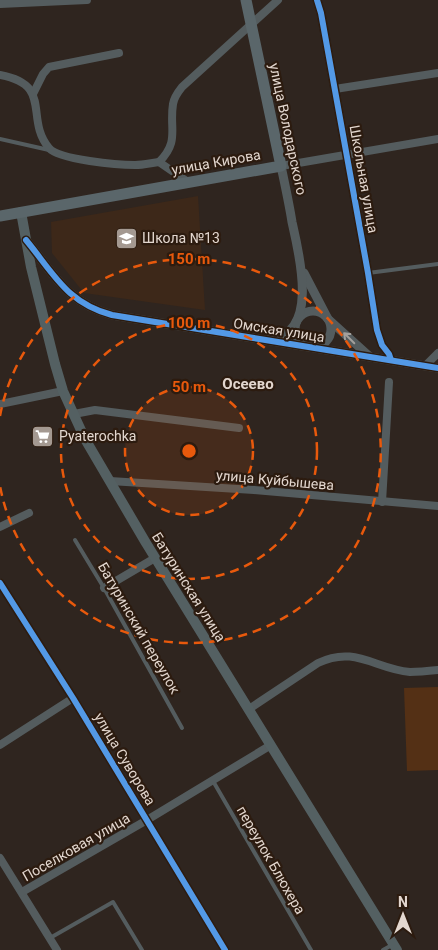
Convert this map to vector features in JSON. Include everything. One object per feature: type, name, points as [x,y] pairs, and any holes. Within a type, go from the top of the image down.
[{"type":"main road","name":"улица Володарского","points":[[246,0],[281,166]]},
{"type":"main road","name":"улица Кирова","points":[[0,216],[281,166]]},
{"type":"main road","name":"Батуринская улица","points":[[21,212],[48,337],[64,391],[85,439],[155,558],[396,947]]},
{"type":"street","points":[[0,4],[86,0]]},
{"type":"street","points":[[0,75],[21,81],[33,94],[38,122],[44,141],[51,150],[65,156],[88,160],[136,165],[158,162],[166,155],[172,143],[173,103],[175,96],[182,87],[278,0]]},
{"type":"street","name":"Школьная улица","points":[[316,0],[322,13],[379,338],[391,360]]},
{"type":"street","points":[[33,94],[43,74],[49,67],[119,53]]},
{"type":"street","points":[[335,89],[438,73]]},
{"type":"street","name":"улица Кирова","points":[[281,166],[438,139]]},
{"type":"street","points":[[158,162],[188,182]]},
{"type":"street","name":"улица Володарского","points":[[281,166],[301,263],[309,285],[328,319]]},
{"type":"street","name":"Омская улица","points":[[26,240],[58,282],[83,304],[97,311],[438,368]]},
{"type":"street","name":"улица Володарского","points":[[297,322],[302,296],[301,263]]},
{"type":"street","points":[[312,311],[321,313],[328,319],[332,328],[329,338],[323,344],[311,348],[297,337],[295,330],[297,322],[303,314],[312,311]]},
{"type":"street","name":"Омская улица","points":[[328,319],[370,357]]},
{"type":"street","name":"Омская улица","points":[[265,340],[283,337],[297,322]]},
{"type":"street","points":[[425,366],[438,353]]},
{"type":"street","points":[[382,502],[389,382]]},
{"type":"street","points":[[0,404],[64,391]]},
{"type":"street","points":[[74,414],[95,410],[239,428]]},
{"type":"street","name":"улица Куйбышева","points":[[110,481],[254,490],[438,506]]},
{"type":"street","points":[[0,527],[29,513]]},
{"type":"street","points":[[104,588],[155,558]]},
{"type":"street","name":"улица Суворова","points":[[0,583],[74,698],[225,950]]},
{"type":"street","points":[[249,709],[328,658],[338,656],[355,657],[410,672],[438,670]]},
{"type":"street","points":[[0,745],[74,698]]},
{"type":"street","name":"Поселковая улица","points":[[22,892],[147,820],[271,745]]},
{"type":"street","points":[[0,858],[57,950]]},
{"type":"lane","points":[[0,139],[51,150]]},
{"type":"lane","points":[[368,272],[438,264]]},
{"type":"lane","name":"Батуринский переулок","points":[[75,540],[182,728]]},
{"type":"lane","name":"переулок Блюхера","points":[[213,781],[310,950]]},
{"type":"lane","points":[[50,938],[113,902],[142,950]]},
{"type":"lane","points":[[383,950],[396,947]]},
{"type":"shaded area","name":"Школа №13","points":[[198,196],[205,310],[84,293],[52,253],[51,222]]},
{"type":"shaded area","points":[[438,687],[438,770],[407,771],[404,688]]},
{"type":"cycle path","points":[[317,0],[321,13],[377,330],[382,345],[391,360]]},
{"type":"cycle path","points":[[26,240],[54,276],[72,295],[97,310],[112,315],[438,368]]},
{"type":"cycle path","points":[[0,583],[73,698],[225,950]]},
{"type":"place","name":"Школа №13","points":[[126,238]]},
{"type":"place","name":"Pyaterochka","points":[[43,436]]},
{"type":"district","name":"Осеево","points":[[248,384]]}]
